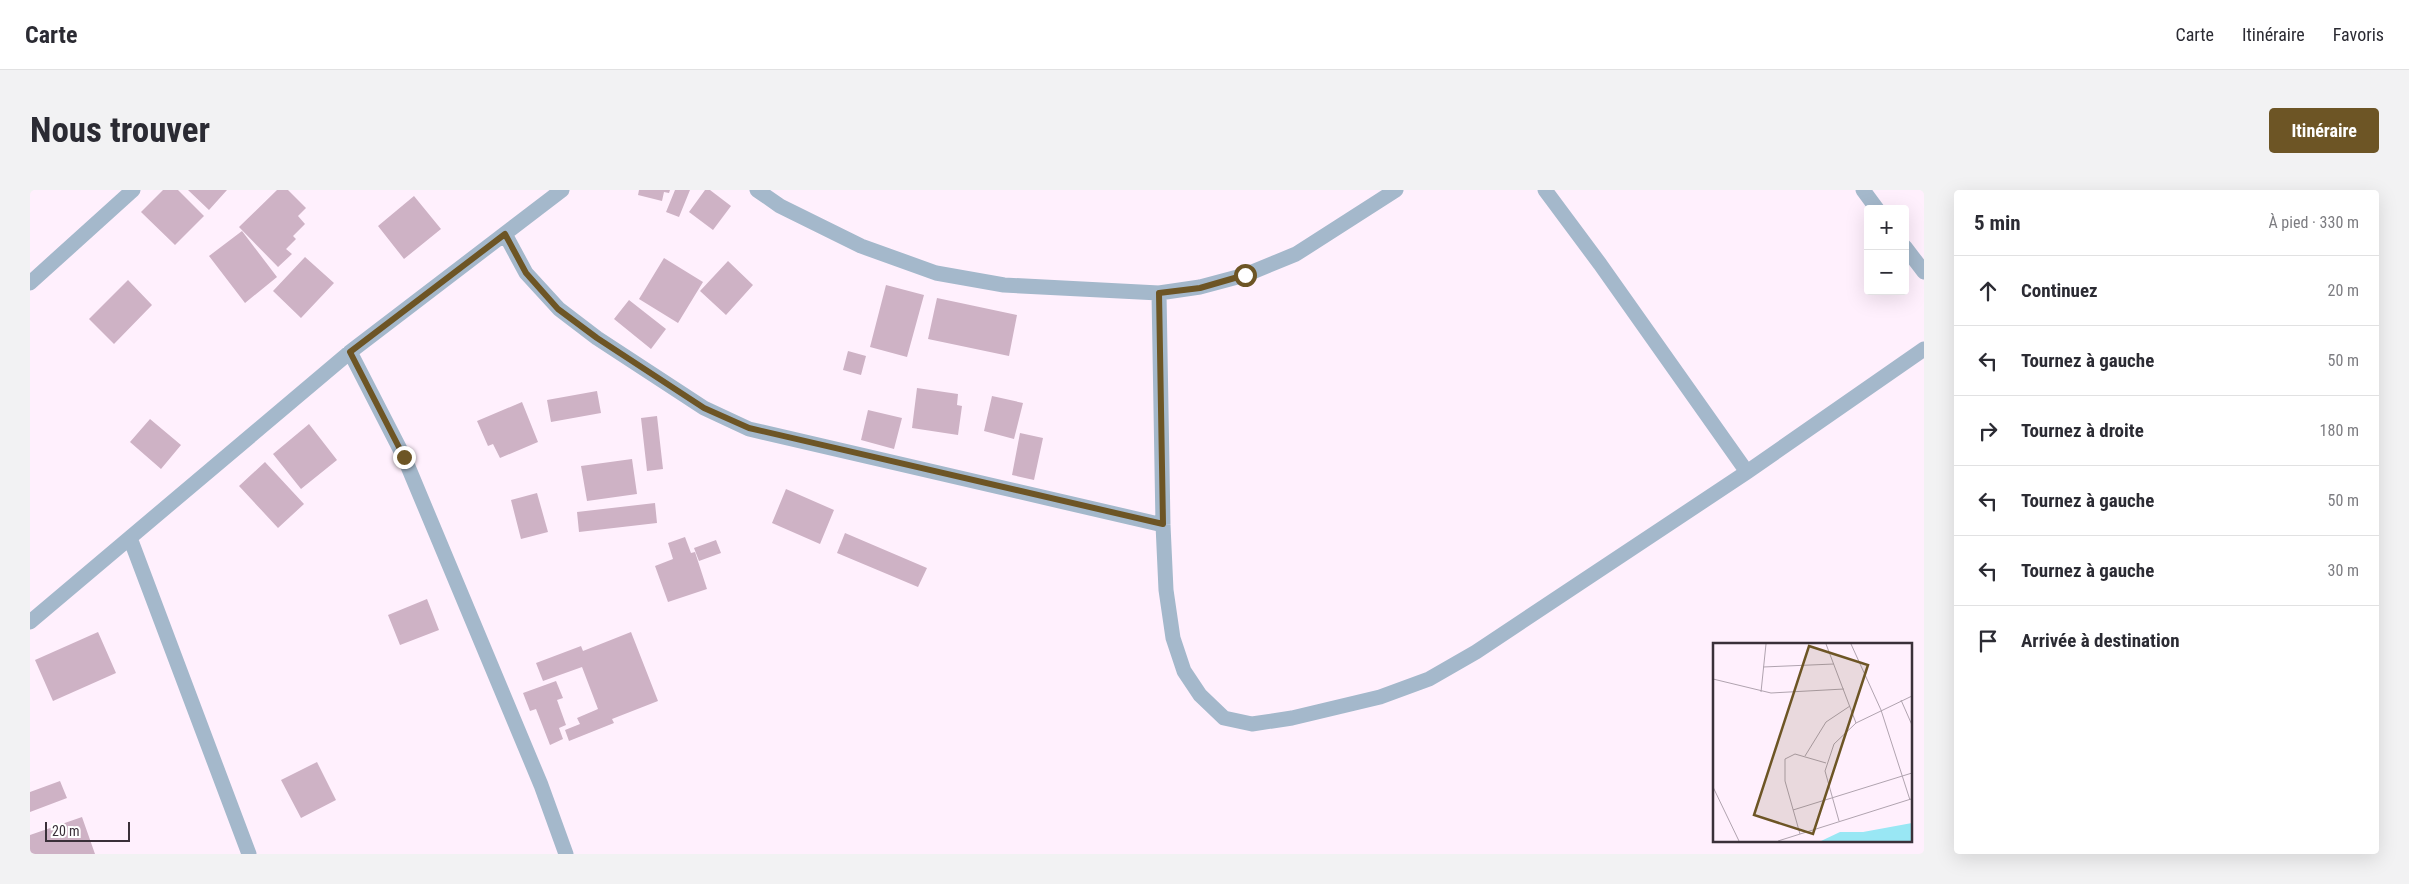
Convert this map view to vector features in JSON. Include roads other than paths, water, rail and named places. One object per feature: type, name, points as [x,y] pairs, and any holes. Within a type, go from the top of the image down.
[{"type":"street","points":[[30,283],[133,190]]},
{"type":"street","points":[[30,622],[350,352],[562,190]]},
{"type":"street","points":[[757,190],[780,206],[861,246],[936,273],[1004,286],[1159,293],[1200,288],[1245,275],[1296,254],[1396,190]]},
{"type":"street","points":[[1545,190],[1606,272],[1747,472]]},
{"type":"street","points":[[1863,190],[1874,205]]},
{"type":"street","points":[[505,234],[526,273],[558,309],[597,338],[704,408],[749,428],[1163,524]]},
{"type":"street","points":[[1907,250],[1924,272]]},
{"type":"street","points":[[1159,293],[1163,524],[1166,590],[1173,638],[1184,671],[1200,695],[1224,718],[1252,724],[1292,718],[1380,697],[1428,679],[1476,652],[1747,472],[1924,349]]},
{"type":"street","points":[[350,352],[404,457],[541,785],[566,854]]},
{"type":"street","points":[[130,538],[249,854]]}]
